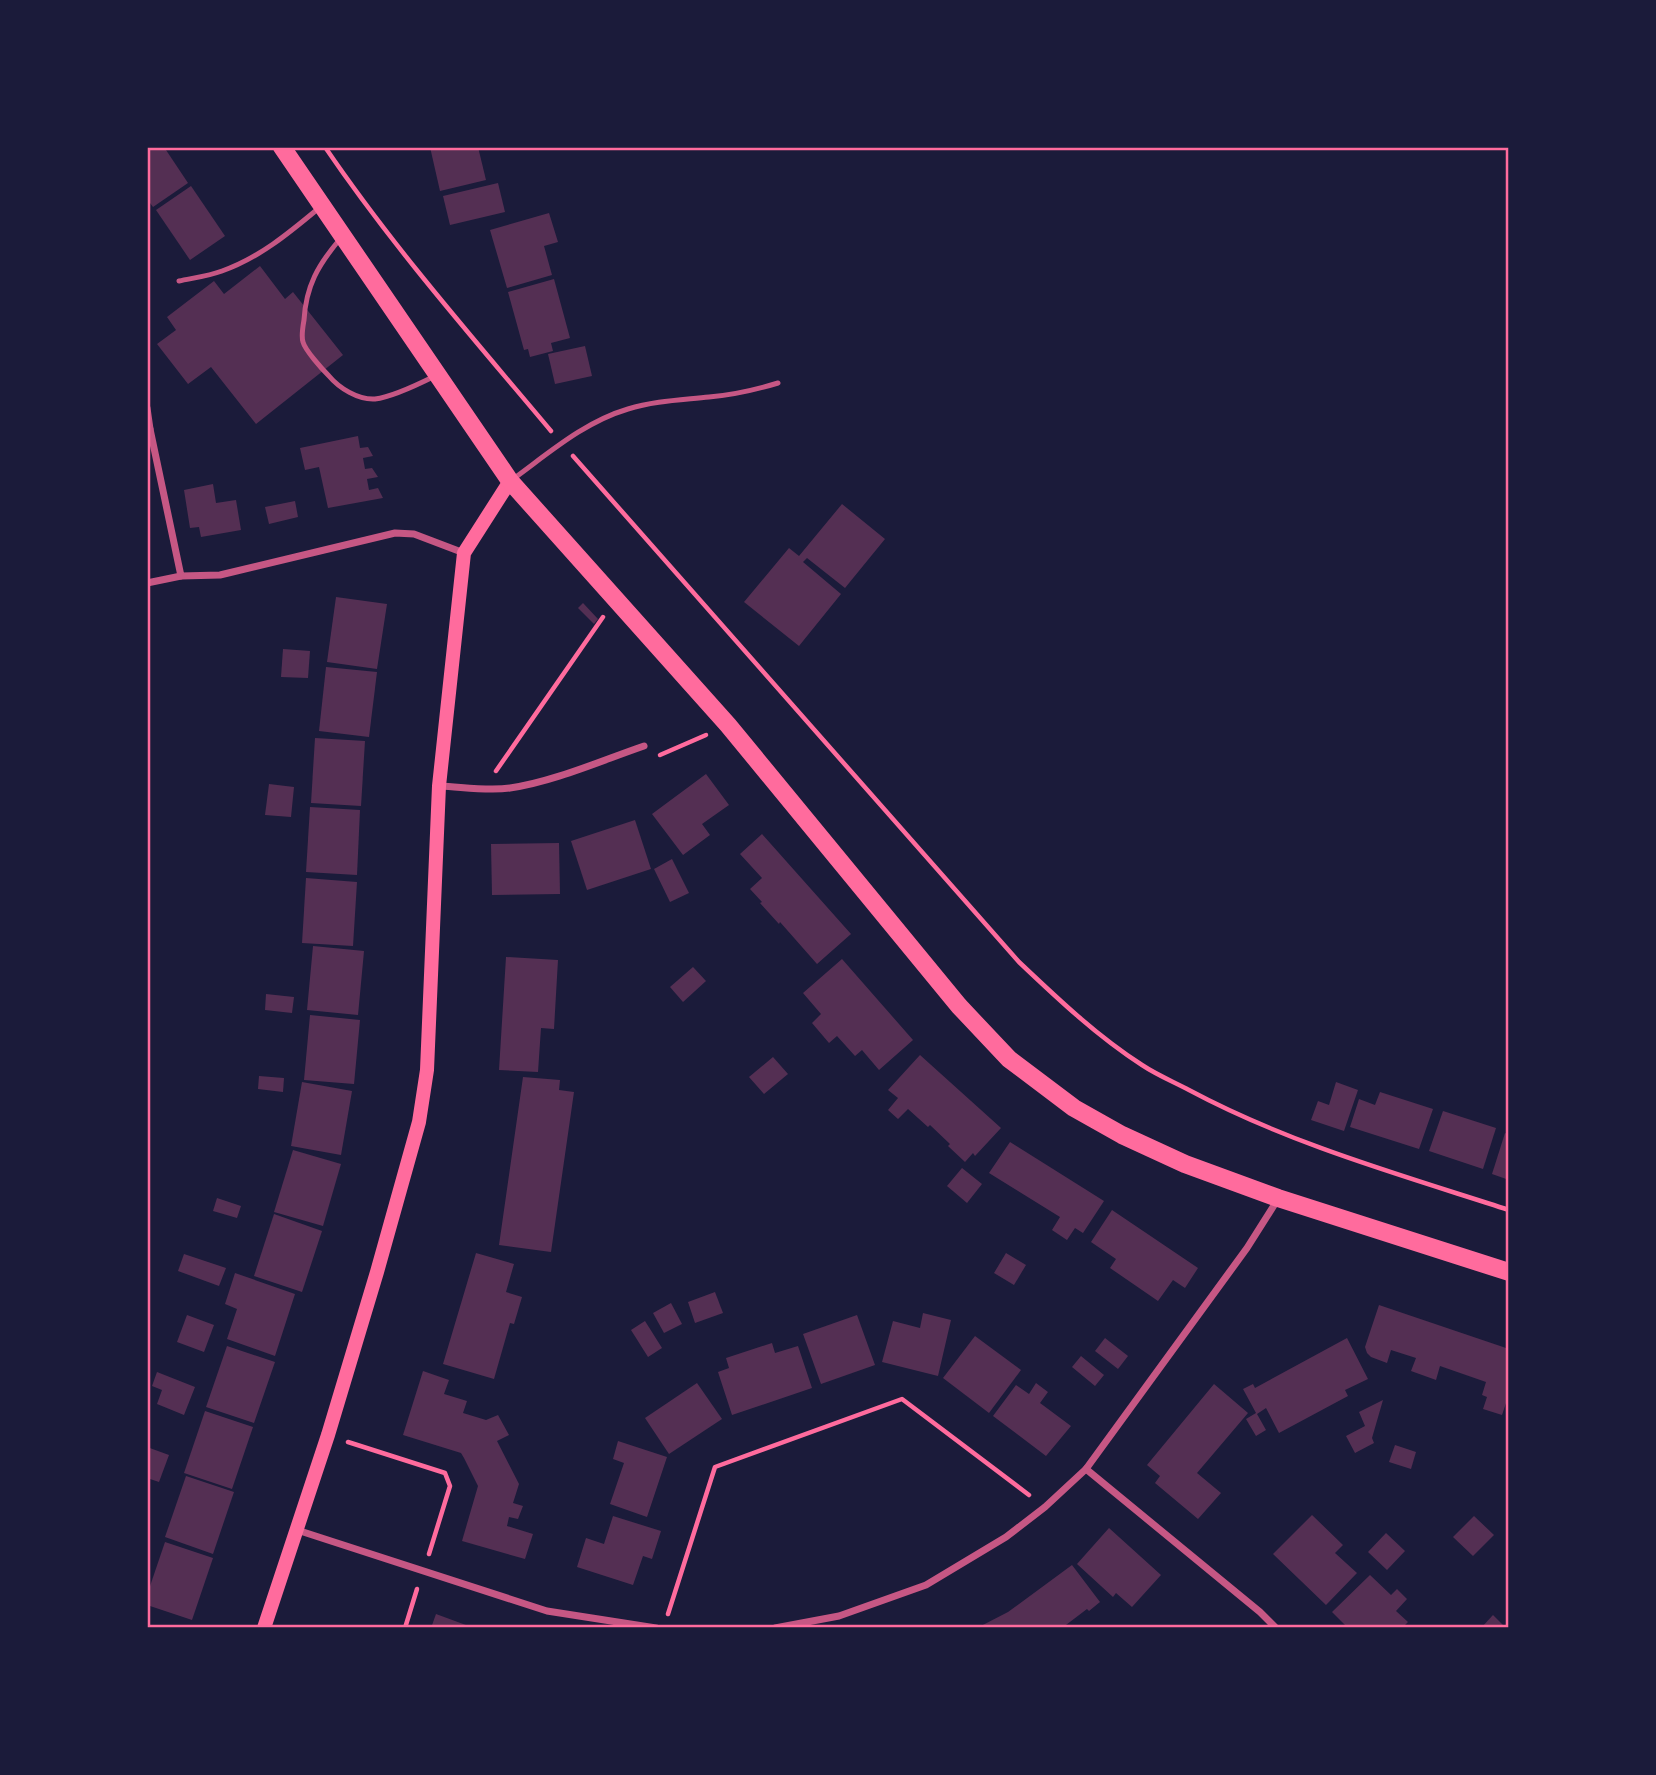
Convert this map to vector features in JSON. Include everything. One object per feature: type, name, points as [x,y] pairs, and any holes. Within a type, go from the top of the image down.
[{"type":"main road","points":[[282,147],[510,481],[728,725],[958,1006],[1009,1059],[1074,1108],[1122,1135],[1185,1164],[1279,1198],[1509,1272]]},
{"type":"main road","points":[[264,1628],[328,1435],[419,1122],[427,1070],[439,786],[464,553],[510,481]]},
{"type":"street","points":[[147,408],[148,429],[181,576]]},
{"type":"street","points":[[147,583],[181,576],[220,575],[395,533],[414,534],[464,553]]},
{"type":"street","points":[[439,786],[484,789],[538,783],[644,746]]},
{"type":"street","points":[[775,1628],[839,1616],[926,1585],[1006,1537],[1045,1507],[1086,1469],[1247,1248],[1279,1198]]},
{"type":"street","points":[[1086,1469],[1261,1612],[1276,1628]]},
{"type":"street","points":[[296,1530],[547,1611],[656,1628]]},
{"type":"lane","points":[[179,281],[221,272],[252,258],[290,233],[321,206]]},
{"type":"lane","points":[[342,237],[313,277],[304,306],[302,341],[335,383],[361,398],[376,399],[415,386],[437,375]]},
{"type":"lane","points":[[510,481],[600,419],[660,402],[757,390],[778,383]]},
{"type":"path","points":[[325,147],[398,247],[562,443],[1019,962],[1078,1017],[1143,1065],[1266,1127],[1354,1160],[1509,1210]]},
{"type":"path","points":[[484,789],[615,599]]},
{"type":"path","points":[[644,746],[659,756],[728,725]]},
{"type":"path","points":[[667,1616],[715,1467],[902,1399],[1045,1507]]},
{"type":"path","points":[[328,1435],[445,1473],[450,1486],[405,1628]]},
{"type":"building","points":[[147,147],[164,147],[188,183],[153,207],[147,199]]},
{"type":"building","points":[[430,147],[478,147],[486,180],[440,191]]},
{"type":"building","points":[[498,183],[505,212],[450,225],[443,196]]},
{"type":"building","points":[[191,186],[225,236],[190,260],[156,210]]},
{"type":"building","points":[[549,213],[558,242],[544,246],[552,275],[507,288],[490,230]]},
{"type":"building","points":[[260,266],[285,299],[293,292],[343,355],[256,424],[211,367],[188,384],[157,344],[176,330],[167,317],[214,281],[224,294]]},
{"type":"building","points":[[554,279],[570,338],[551,343],[553,351],[530,357],[528,349],[524,350],[508,292]]},
{"type":"building","points":[[585,346],[592,376],[555,384],[548,354]]},
{"type":"building","points":[[358,436],[360,448],[368,447],[373,456],[363,458],[365,469],[372,468],[378,477],[367,479],[369,490],[378,488],[383,498],[328,508],[319,467],[305,470],[300,448]]},
{"type":"building","points":[[213,484],[216,503],[236,500],[241,530],[201,537],[199,527],[190,528],[184,490]]},
{"type":"building","points":[[295,501],[298,517],[269,524],[265,507]]},
{"type":"building","points":[[842,504],[885,539],[845,588],[807,558],[803,562],[841,594],[799,646],[744,602],[789,548],[799,556]]},
{"type":"building","points":[[336,597],[387,604],[377,669],[327,662]]},
{"type":"building","points":[[583,603],[598,619],[594,624],[578,608]]},
{"type":"building","points":[[283,649],[310,651],[308,678],[281,677]]},
{"type":"building","points":[[326,667],[377,672],[369,737],[319,731]]},
{"type":"building","points":[[315,738],[365,741],[361,806],[311,803]]},
{"type":"building","points":[[706,774],[729,805],[702,824],[710,835],[683,855],[652,814]]},
{"type":"building","points":[[269,784],[294,787],[291,817],[265,815]]},
{"type":"building","points":[[310,807],[360,810],[357,875],[306,872]]},
{"type":"building","points":[[635,820],[651,869],[587,890],[571,841]]},
{"type":"building","points":[[762,834],[851,934],[817,964],[750,889],[762,878],[740,854]]},
{"type":"building","points":[[559,843],[560,894],[492,895],[491,844]]},
{"type":"building","points":[[672,859],[689,893],[670,902],[654,869]]},
{"type":"building","points":[[306,878],[357,882],[353,946],[302,943]]},
{"type":"building","points":[[313,946],[364,951],[358,1015],[307,1010]]},
{"type":"building","points":[[506,957],[558,960],[554,1029],[541,1028],[538,1072],[499,1070]]},
{"type":"building","points":[[842,959],[913,1040],[879,1070],[862,1050],[855,1056],[837,1036],[829,1043],[812,1023],[821,1014],[803,993]]},
{"type":"building","points":[[693,967],[706,981],[683,1002],[670,987]]},
{"type":"building","points":[[266,994],[294,997],[292,1013],[265,1010]]},
{"type":"building","points":[[310,1015],[360,1020],[354,1084],[304,1080]]},
{"type":"building","points":[[920,1055],[1001,1128],[975,1156],[973,1153],[965,1162],[930,1125],[928,1127],[908,1109],[898,1119],[888,1110],[898,1098],[888,1090]]},
{"type":"building","points":[[773,1057],[788,1074],[764,1094],[749,1077]]},
{"type":"building","points":[[259,1076],[284,1078],[283,1092],[258,1089]]},
{"type":"building","points":[[523,1077],[560,1080],[559,1090],[574,1092],[551,1252],[499,1245]]},
{"type":"building","points":[[302,1082],[352,1091],[341,1155],[291,1146]]},
{"type":"building","points":[[1336,1082],[1358,1090],[1344,1131],[1311,1120],[1318,1101],[1329,1105]]},
{"type":"building","points":[[1380,1092],[1433,1109],[1419,1149],[1350,1127],[1359,1099],[1375,1105]]},
{"type":"building","points":[[1443,1111],[1496,1128],[1483,1169],[1429,1151]]},
{"type":"building","points":[[1505,1133],[1509,1135],[1509,1180],[1492,1174]]},
{"type":"building","points":[[1010,1142],[1104,1201],[1083,1233],[1075,1228],[1067,1240],[1052,1230],[1060,1217],[989,1173]]},
{"type":"building","points":[[293,1150],[341,1164],[323,1226],[274,1212]]},
{"type":"building","points":[[962,1168],[982,1184],[967,1203],[947,1186]]},
{"type":"building","points":[[217,1198],[241,1206],[237,1218],[213,1211]]},
{"type":"building","points":[[1112,1210],[1198,1268],[1185,1288],[1173,1280],[1158,1301],[1110,1268],[1116,1259],[1091,1242]]},
{"type":"building","points":[[274,1214],[322,1231],[302,1292],[254,1276]]},
{"type":"building","points":[[476,1253],[514,1264],[506,1292],[522,1297],[514,1324],[510,1323],[494,1379],[443,1364]]},
{"type":"building","points":[[1006,1253],[1026,1265],[1014,1285],[994,1273]]},
{"type":"building","points":[[184,1254],[226,1268],[219,1286],[178,1271]]},
{"type":"building","points":[[235,1273],[295,1294],[275,1356],[227,1339],[237,1309],[225,1304]]},
{"type":"building","points":[[715,1292],[723,1313],[695,1323],[688,1302]]},
{"type":"building","points":[[671,1303],[682,1324],[664,1333],[653,1313]]},
{"type":"building","points":[[1379,1305],[1509,1349],[1509,1394],[1502,1415],[1483,1409],[1487,1397],[1482,1395],[1486,1382],[1440,1366],[1436,1380],[1411,1371],[1416,1358],[1391,1350],[1387,1363],[1371,1357],[1365,1347]]},
{"type":"building","points":[[923,1313],[951,1320],[938,1376],[882,1362],[893,1321],[920,1328]]},
{"type":"building","points":[[187,1315],[214,1325],[204,1352],[177,1342]]},
{"type":"building","points":[[857,1315],[875,1365],[821,1384],[803,1334]]},
{"type":"building","points":[[645,1321],[662,1348],[648,1357],[631,1330]]},
{"type":"building","points":[[975,1336],[1021,1370],[989,1413],[943,1378]]},
{"type":"building","points":[[1105,1338],[1128,1356],[1118,1369],[1095,1351]]},
{"type":"building","points":[[1347,1338],[1368,1379],[1345,1390],[1348,1396],[1279,1433],[1266,1408],[1257,1414],[1266,1430],[1256,1436],[1246,1419],[1256,1413],[1243,1389],[1253,1384],[1255,1388]]},
{"type":"building","points":[[772,1343],[775,1353],[798,1346],[812,1388],[732,1415],[718,1372],[729,1368],[726,1358]]},
{"type":"building","points":[[227,1346],[275,1362],[254,1423],[206,1407]]},
{"type":"building","points":[[1081,1356],[1104,1375],[1095,1386],[1072,1367]]},
{"type":"building","points":[[423,1371],[449,1380],[444,1394],[467,1401],[463,1413],[486,1420],[498,1415],[509,1435],[497,1441],[519,1484],[513,1503],[523,1506],[518,1519],[509,1517],[507,1526],[533,1534],[525,1559],[462,1541],[478,1486],[464,1458],[461,1453],[403,1435]]},
{"type":"building","points":[[157,1372],[195,1387],[184,1415],[157,1404],[162,1390],[152,1386]]},
{"type":"building","points":[[697,1383],[722,1419],[669,1454],[645,1418]]},
{"type":"building","points":[[1036,1383],[1048,1392],[1040,1403],[1071,1426],[1046,1456],[993,1416],[1016,1385],[1029,1394]]},
{"type":"building","points":[[1214,1384],[1248,1413],[1197,1473],[1221,1493],[1198,1519],[1155,1483],[1160,1476],[1147,1465]]},
{"type":"building","points":[[1383,1400],[1372,1438],[1374,1443],[1355,1453],[1346,1436],[1365,1426],[1359,1412]]},
{"type":"building","points":[[205,1411],[253,1427],[232,1489],[184,1473]]},
{"type":"building","points":[[618,1441],[667,1457],[647,1517],[610,1504],[624,1463],[613,1459]]},
{"type":"building","points":[[1395,1445],[1416,1452],[1411,1469],[1389,1462]]},
{"type":"building","points":[[147,1447],[169,1455],[159,1482],[147,1478]]},
{"type":"building","points":[[186,1476],[234,1492],[213,1554],[165,1537]]},
{"type":"building","points":[[1312,1515],[1343,1545],[1335,1553],[1357,1573],[1326,1605],[1273,1554]]},
{"type":"building","points":[[613,1516],[661,1531],[652,1559],[643,1556],[633,1585],[577,1567],[586,1538],[604,1544]]},
{"type":"building","points":[[1474,1516],[1494,1535],[1473,1556],[1453,1537]]},
{"type":"building","points":[[1109,1528],[1161,1575],[1132,1607],[1116,1593],[1113,1597],[1077,1564]]},
{"type":"building","points":[[1386,1533],[1405,1551],[1387,1570],[1368,1552]]},
{"type":"building","points":[[165,1542],[213,1558],[192,1620],[147,1605],[147,1595]]},
{"type":"building","points":[[1072,1565],[1100,1602],[1089,1611],[1087,1609],[1062,1628],[977,1628],[1008,1612]]},
{"type":"building","points":[[1370,1575],[1391,1595],[1397,1589],[1407,1599],[1396,1611],[1408,1622],[1402,1628],[1348,1628],[1332,1612]]},
{"type":"building","points":[[436,1614],[474,1628],[431,1628]]},
{"type":"building","points":[[1493,1615],[1506,1628],[1481,1628]]}]
